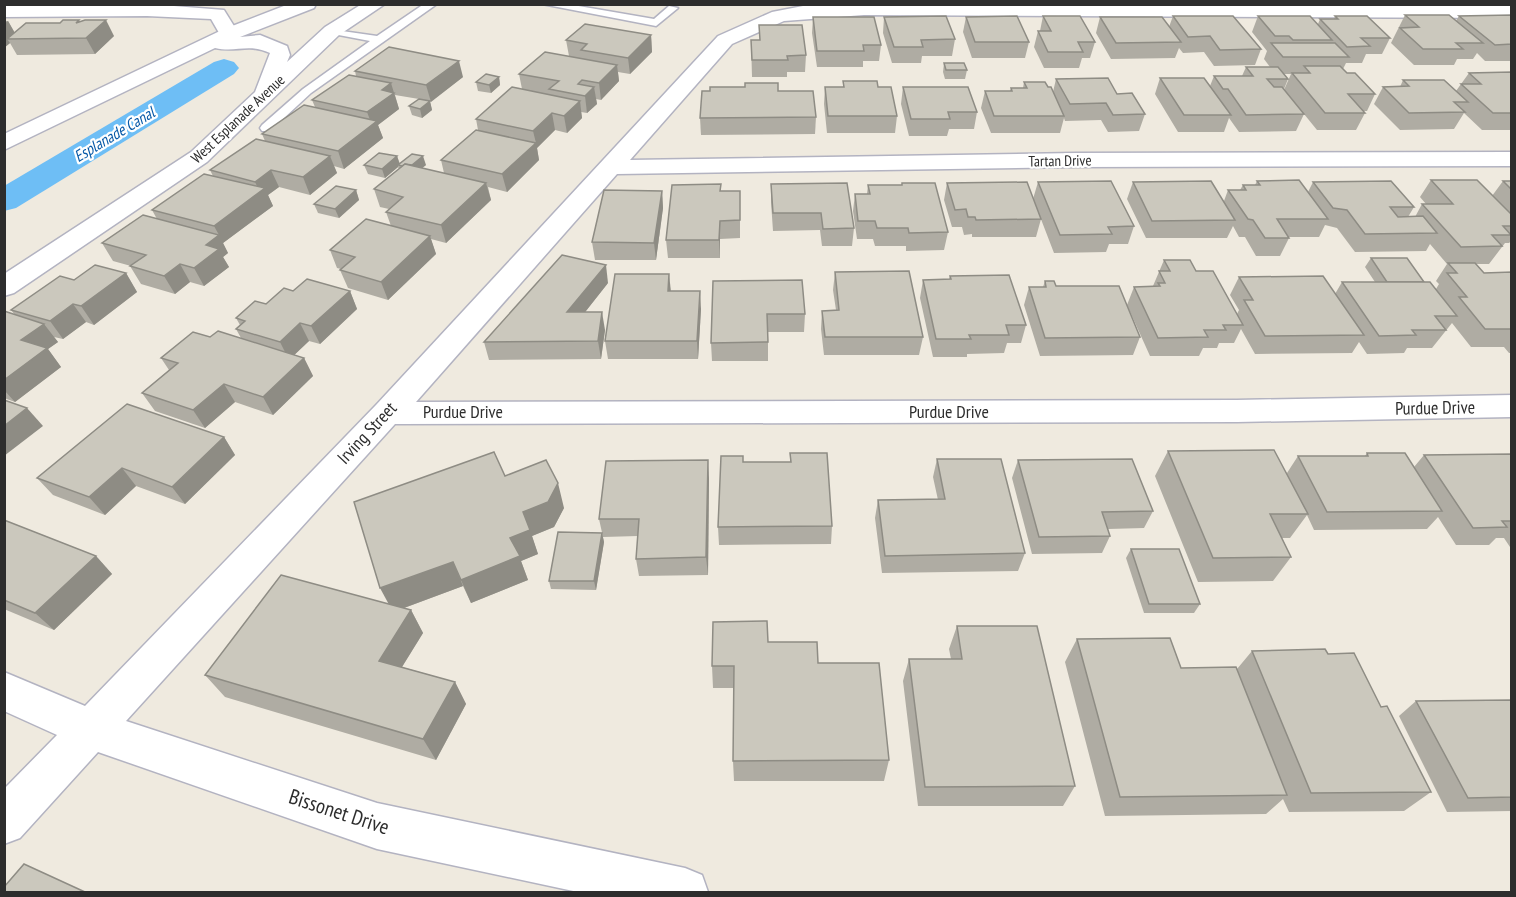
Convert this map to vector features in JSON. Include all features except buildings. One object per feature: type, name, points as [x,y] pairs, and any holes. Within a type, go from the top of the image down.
[{"type":"street","points":[[4,144],[229,34],[307,4]]},
{"type":"street","name":"West Esplanade Avenue","points":[[4,287],[199,157],[332,31],[376,4]]},
{"type":"street","name":"Irving Street","points":[[4,822],[387,413],[725,40],[779,16],[803,12],[864,9],[1512,12]]},
{"type":"street","points":[[4,11],[147,10],[217,14],[229,34]]},
{"type":"street","points":[[203,47],[238,41],[260,42],[280,50],[280,56],[264,96]]},
{"type":"street","name":"Tartan Drive","points":[[608,167],[1088,160],[1512,159]]},
{"type":"street","name":"Purdue Drive","points":[[387,413],[1237,411],[1512,406]]},
{"type":"street","name":"Bissonet Drive","points":[[4,691],[91,729],[377,826],[685,892]]},
{"type":"lane","points":[[266,128],[306,91],[432,4]]},
{"type":"lane","points":[[547,4],[656,23],[673,8]]},
{"type":"lane","points":[[332,31],[379,40]]},
{"type":"waterway","name":"Esplanade Canal","points":[[4,201],[224,68]]}]
